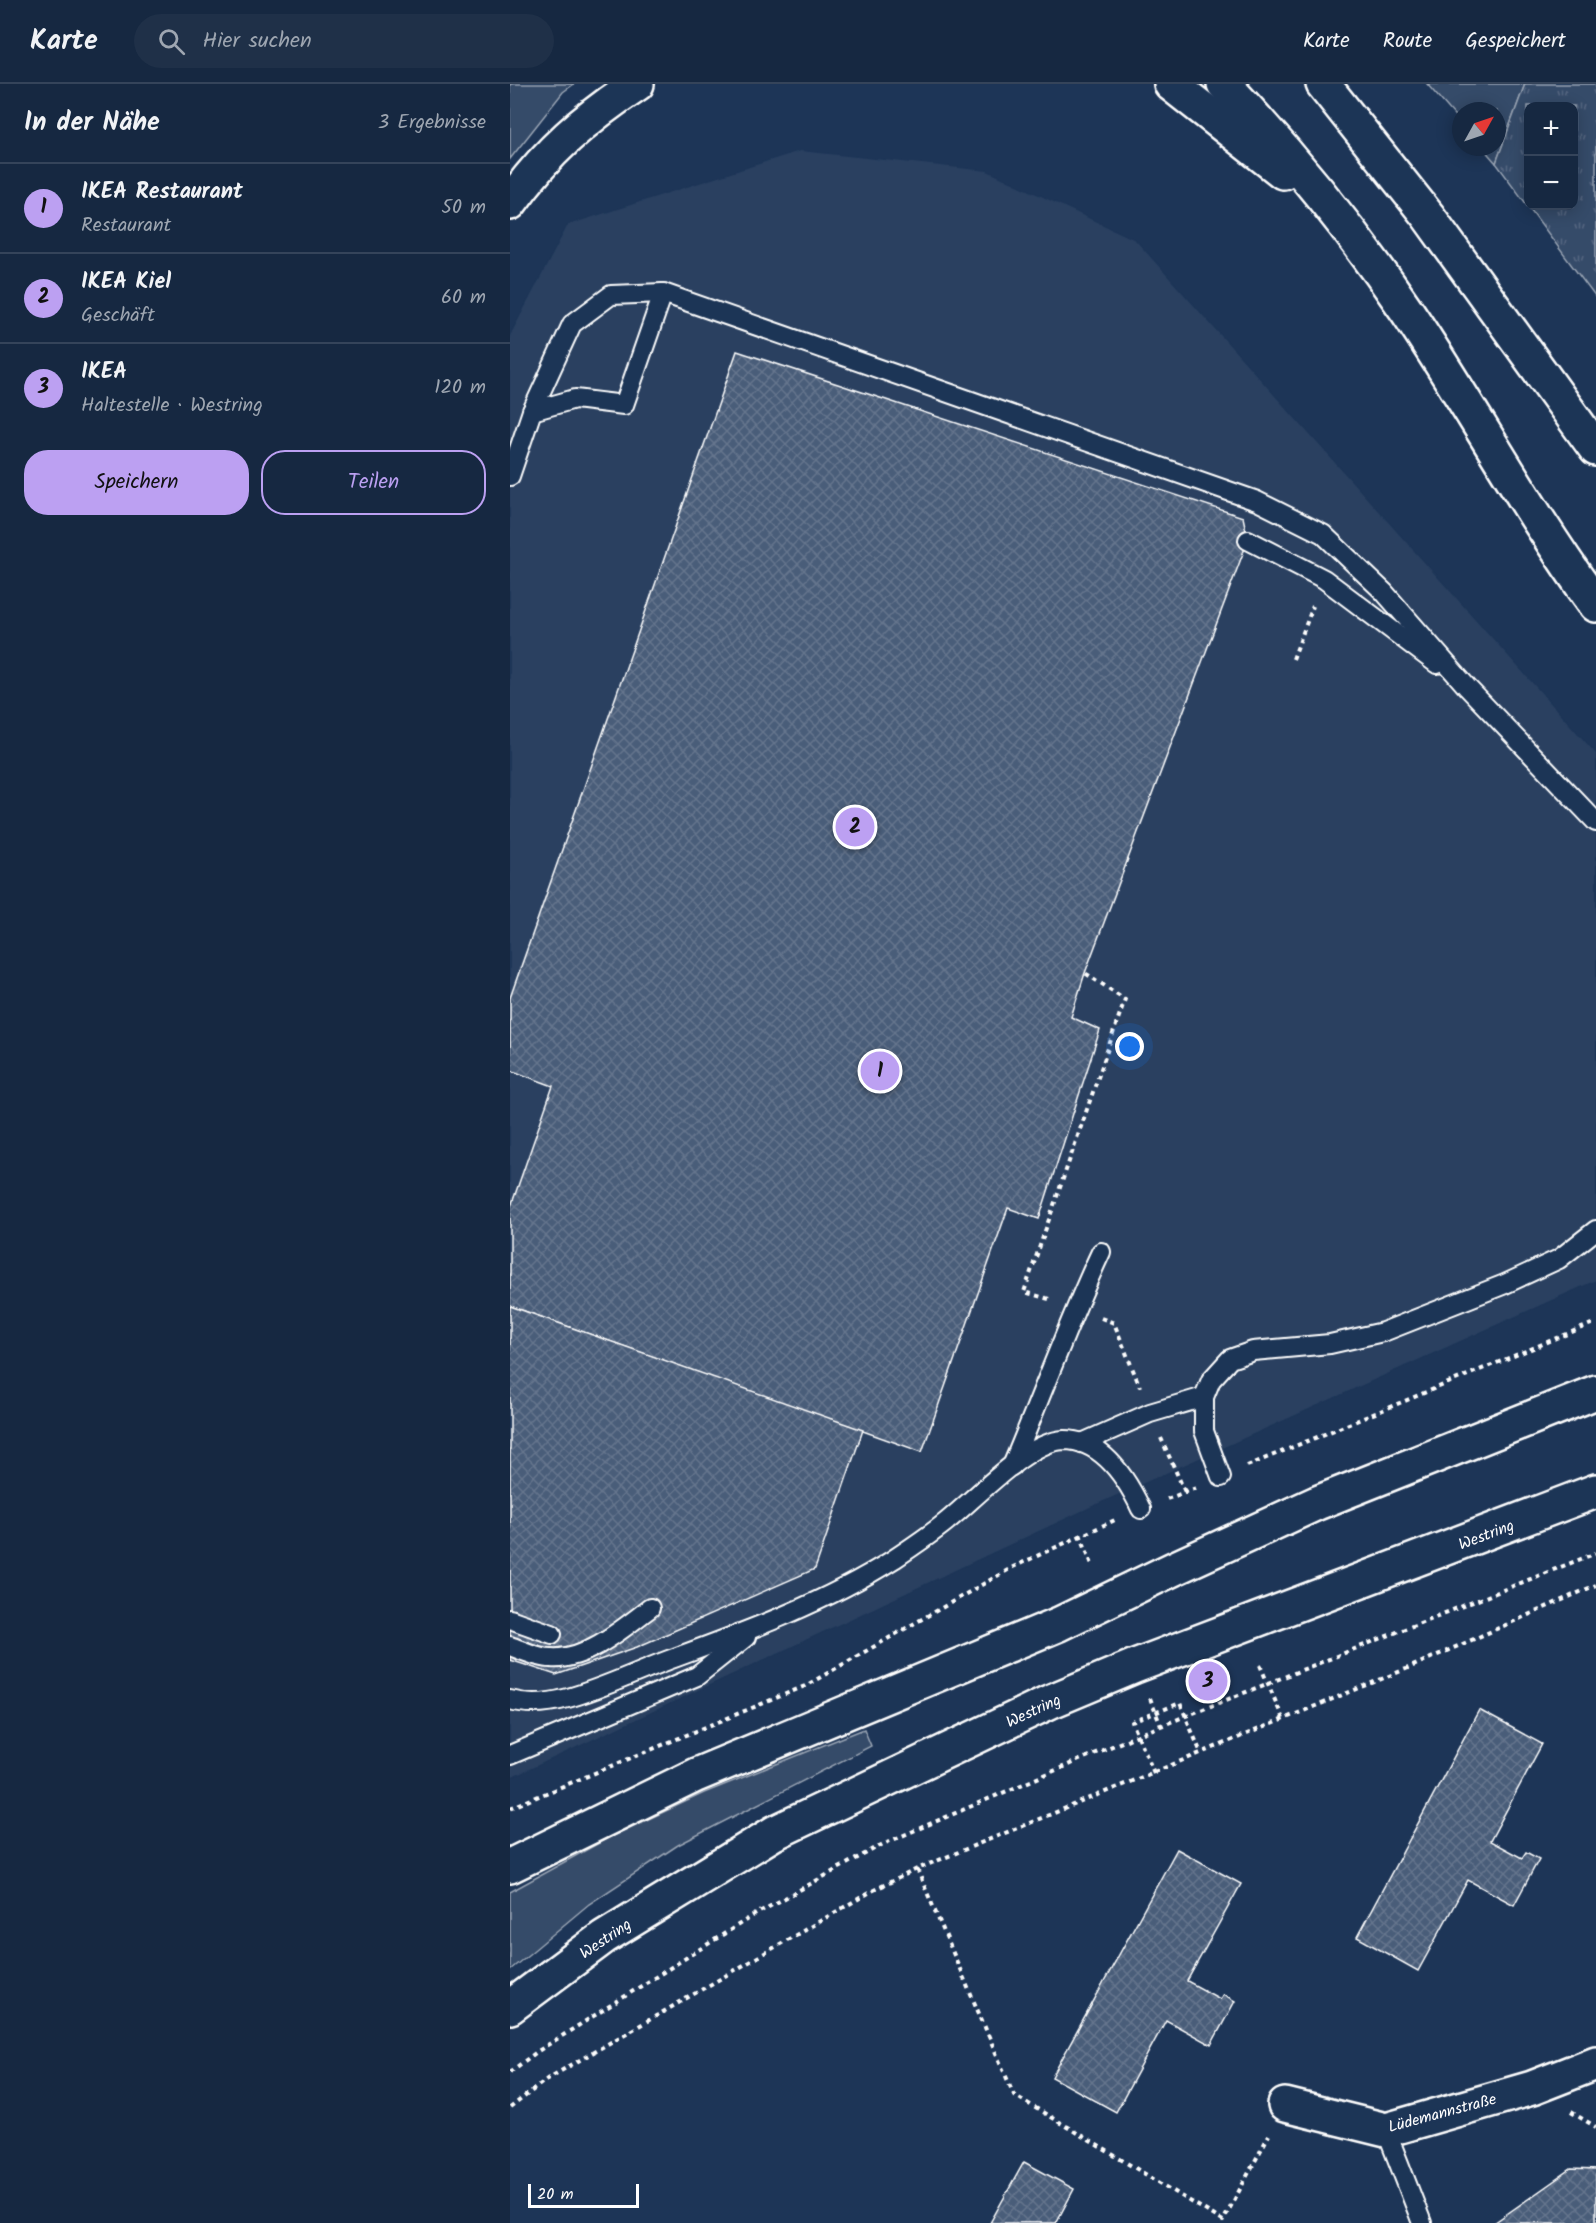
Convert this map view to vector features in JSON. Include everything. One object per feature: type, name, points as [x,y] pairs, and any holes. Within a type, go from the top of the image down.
[{"type":"main road","points":[[510,203],[528,178],[582,122],[637,84]]},
{"type":"main road","points":[[1171,84],[1341,219]]},
{"type":"main road","points":[[1224,84],[1341,219],[1407,311],[1506,472],[1596,605]]},
{"type":"main road","points":[[1323,84],[1428,216],[1596,449]]},
{"type":"main road","points":[[510,1866],[696,1775],[1059,1624],[1306,1508],[1596,1392]]},
{"type":"main road","name":"Westring","points":[[510,2007],[604,1937],[774,1833],[1028,1712],[1135,1666],[1596,1491]]},
{"type":"main road","name":"Lüdemannstraße","points":[[1285,2106],[1386,2130],[1532,2088],[1596,2063]]},
{"type":"lane","points":[[531,411],[575,399],[624,405],[663,293]]},
{"type":"lane","points":[[510,476],[531,411],[572,324],[611,295],[663,293],[1257,501],[1323,534],[1384,592],[1467,687],[1596,822]]},
{"type":"lane","points":[[1248,540],[1324,579],[1467,687]]},
{"type":"lane","points":[[1221,1477],[1204,1431],[1204,1397],[1211,1380],[1230,1359],[1253,1352],[1330,1344],[1383,1332],[1505,1284],[1560,1259],[1596,1230]]},
{"type":"lane","points":[[1011,1468],[1050,1377],[1075,1307],[1101,1252]]},
{"type":"lane","points":[[1082,1443],[1150,1413],[1204,1397]]},
{"type":"lane","points":[[510,1700],[521,1703],[568,1698],[759,1627],[808,1605],[894,1558],[945,1523],[1011,1468],[1047,1443],[1064,1440],[1082,1443],[1114,1465],[1132,1490],[1141,1509]]},
{"type":"lane","points":[[510,1646],[550,1658],[570,1655],[610,1639],[650,1608]]},
{"type":"lane","points":[[510,1619],[552,1634]]},
{"type":"lane","points":[[510,1755],[697,1676],[759,1627]]},
{"type":"lane","points":[[1386,2130],[1422,2223]]},
{"type":"path","points":[[1293,659],[1324,579]]},
{"type":"path","points":[[1262,1459],[1596,1322]]},
{"type":"path","points":[[1174,1497],[1197,1487]]},
{"type":"path","points":[[510,1808],[805,1686],[1013,1567],[1107,1523]]},
{"type":"path","points":[[1080,1534],[1096,1573]]},
{"type":"path","points":[[510,2072],[538,2051],[754,1915],[848,1861],[1003,1791],[1138,1735],[1596,1553]]},
{"type":"path","points":[[510,2108],[547,2079],[872,1891],[917,1869],[1406,1669],[1596,1585]]},
{"type":"path","points":[[1260,1665],[1283,1719]]},
{"type":"path","points":[[1150,1700],[1161,1726]]},
{"type":"path","points":[[1154,1773],[1132,1722],[1180,1703],[1201,1753]]},
{"type":"path","points":[[917,1869],[1014,2095],[1222,2222],[1285,2106]]},
{"type":"shaded area","points":[[800,151],[987,171],[1135,240],[1596,754],[1596,1280],[1090,1507],[510,1778],[510,336],[568,225]]},
{"type":"green space","points":[[510,84],[574,84],[563,92],[510,159]]},
{"type":"green space","points":[[1427,84],[1525,84],[1506,136],[1506,102],[1452,102],[1452,113]]},
{"type":"green space","points":[[1525,84],[1596,84],[1596,298],[1531,210],[1578,210],[1578,102],[1524,102],[1524,201],[1496,163],[1499,156],[1506,156],[1506,136]]},
{"type":"green space","points":[[1490,156],[1499,156],[1496,163]]},
{"type":"green space","points":[[864,1729],[871,1746],[678,1845],[589,1904],[510,1970],[510,1892],[608,1838],[704,1793]]},
{"type":"building","points":[[737,351],[1243,517],[1248,540],[1085,973],[1071,1017],[1100,1030],[1039,1219],[1008,1208],[922,1452],[510,1306],[510,1209],[553,1086],[510,1070],[510,998]]},
{"type":"building","points":[[510,1306],[863,1430],[815,1569],[637,1647],[556,1675],[510,1660]]},
{"type":"building","points":[[1479,1710],[1542,1744],[1490,1841],[1522,1858],[1526,1852],[1539,1859],[1514,1905],[1468,1880],[1418,1971],[1357,1937]]},
{"type":"building","points":[[1177,1849],[1241,1884],[1187,1981],[1220,1999],[1223,1994],[1235,2001],[1211,2045],[1166,2020],[1116,2112],[1052,2077]]},
{"type":"building","points":[[1024,2162],[1074,2189],[1056,2223],[990,2223]]},
{"type":"building","points":[[1571,2169],[1596,2170],[1596,2223],[1494,2223]]},
{"type":"place","name":"IKEA Kiel","points":[[855,827]]},
{"type":"place","name":"IKEA Restaurant","points":[[880,1071]]},
{"type":"place","name":"IKEA","points":[[1208,1681]]}]
